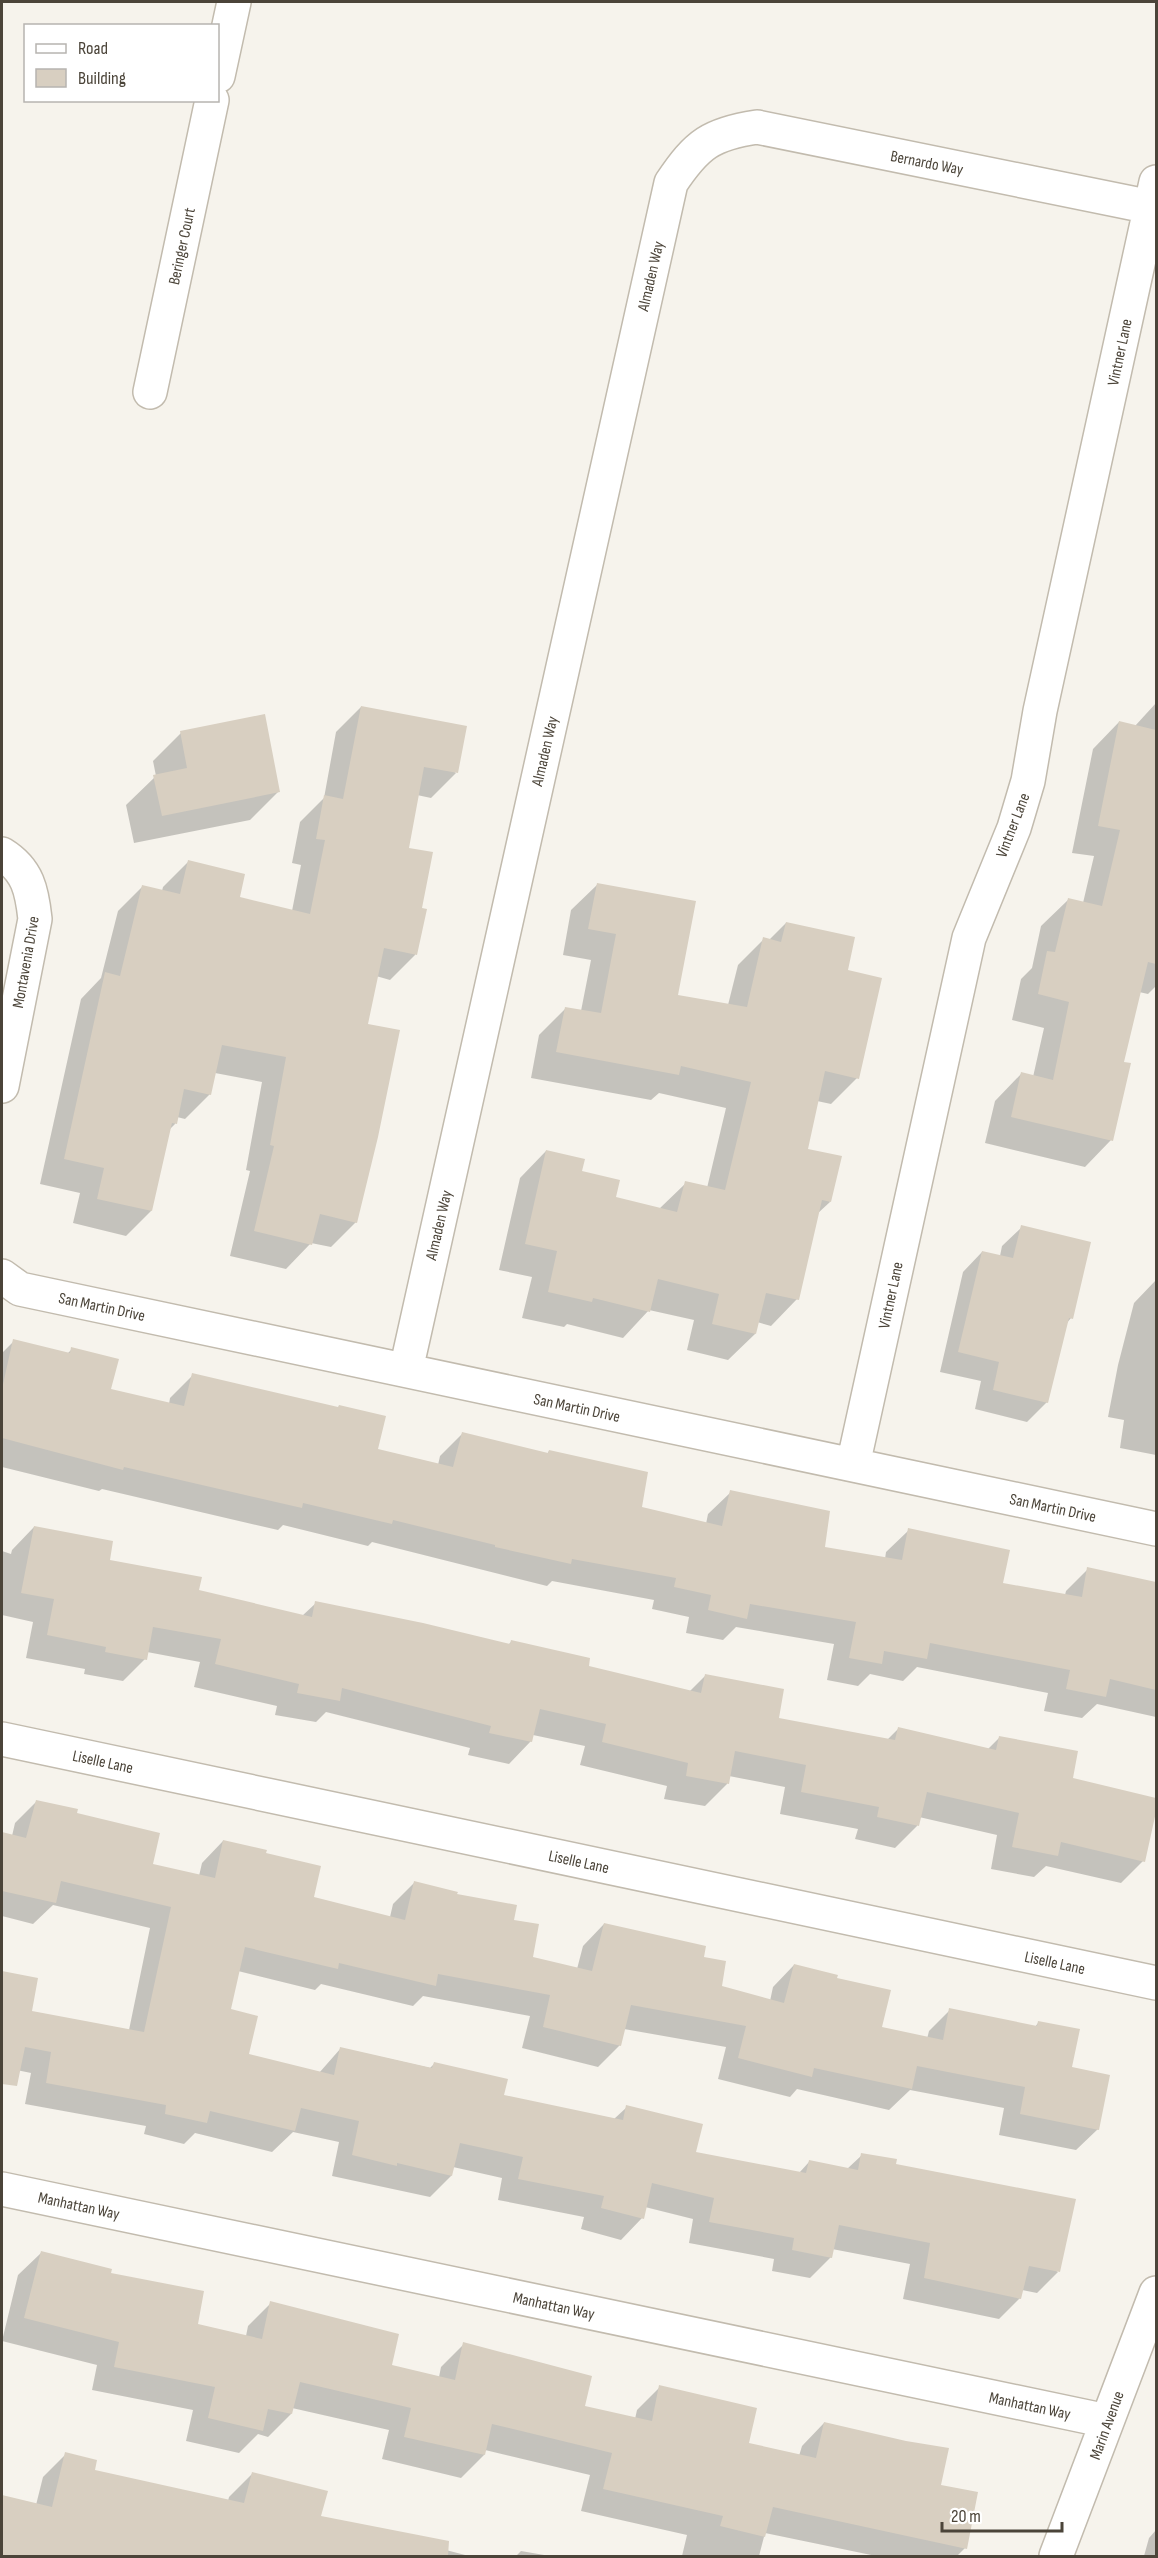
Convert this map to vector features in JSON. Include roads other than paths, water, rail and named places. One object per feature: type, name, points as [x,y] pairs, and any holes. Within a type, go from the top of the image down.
[{"type":"street","points":[[219,71],[234,2]]},
{"type":"street","name":"Beringer Court","points":[[150,392],[212,102]]},
{"type":"street","name":"Bernardo Way","points":[[705,143],[730,131],[757,127],[1154,195]]},
{"type":"street","name":"Almaden Way","points":[[406,1371],[671,183],[689,156],[705,143]]},
{"type":"street","name":"Vintner Lane","points":[[853,1465],[969,938],[1014,828],[1028,781],[1040,711],[1154,195]]},
{"type":"street","name":"Montavenia Drive","points":[[2,1086],[35,919],[33,892],[13,865]]},
{"type":"street","name":"San Martin Drive","points":[[2,1276],[20,1289],[1156,1529]]},
{"type":"street","name":"Liselle Lane","points":[[2,1739],[1156,1983]]},
{"type":"street","name":"Manhattan Way","points":[[2,2189],[1107,2421]]},
{"type":"street","name":"Marin Avenue","points":[[1056,2556],[1156,2293]]}]
